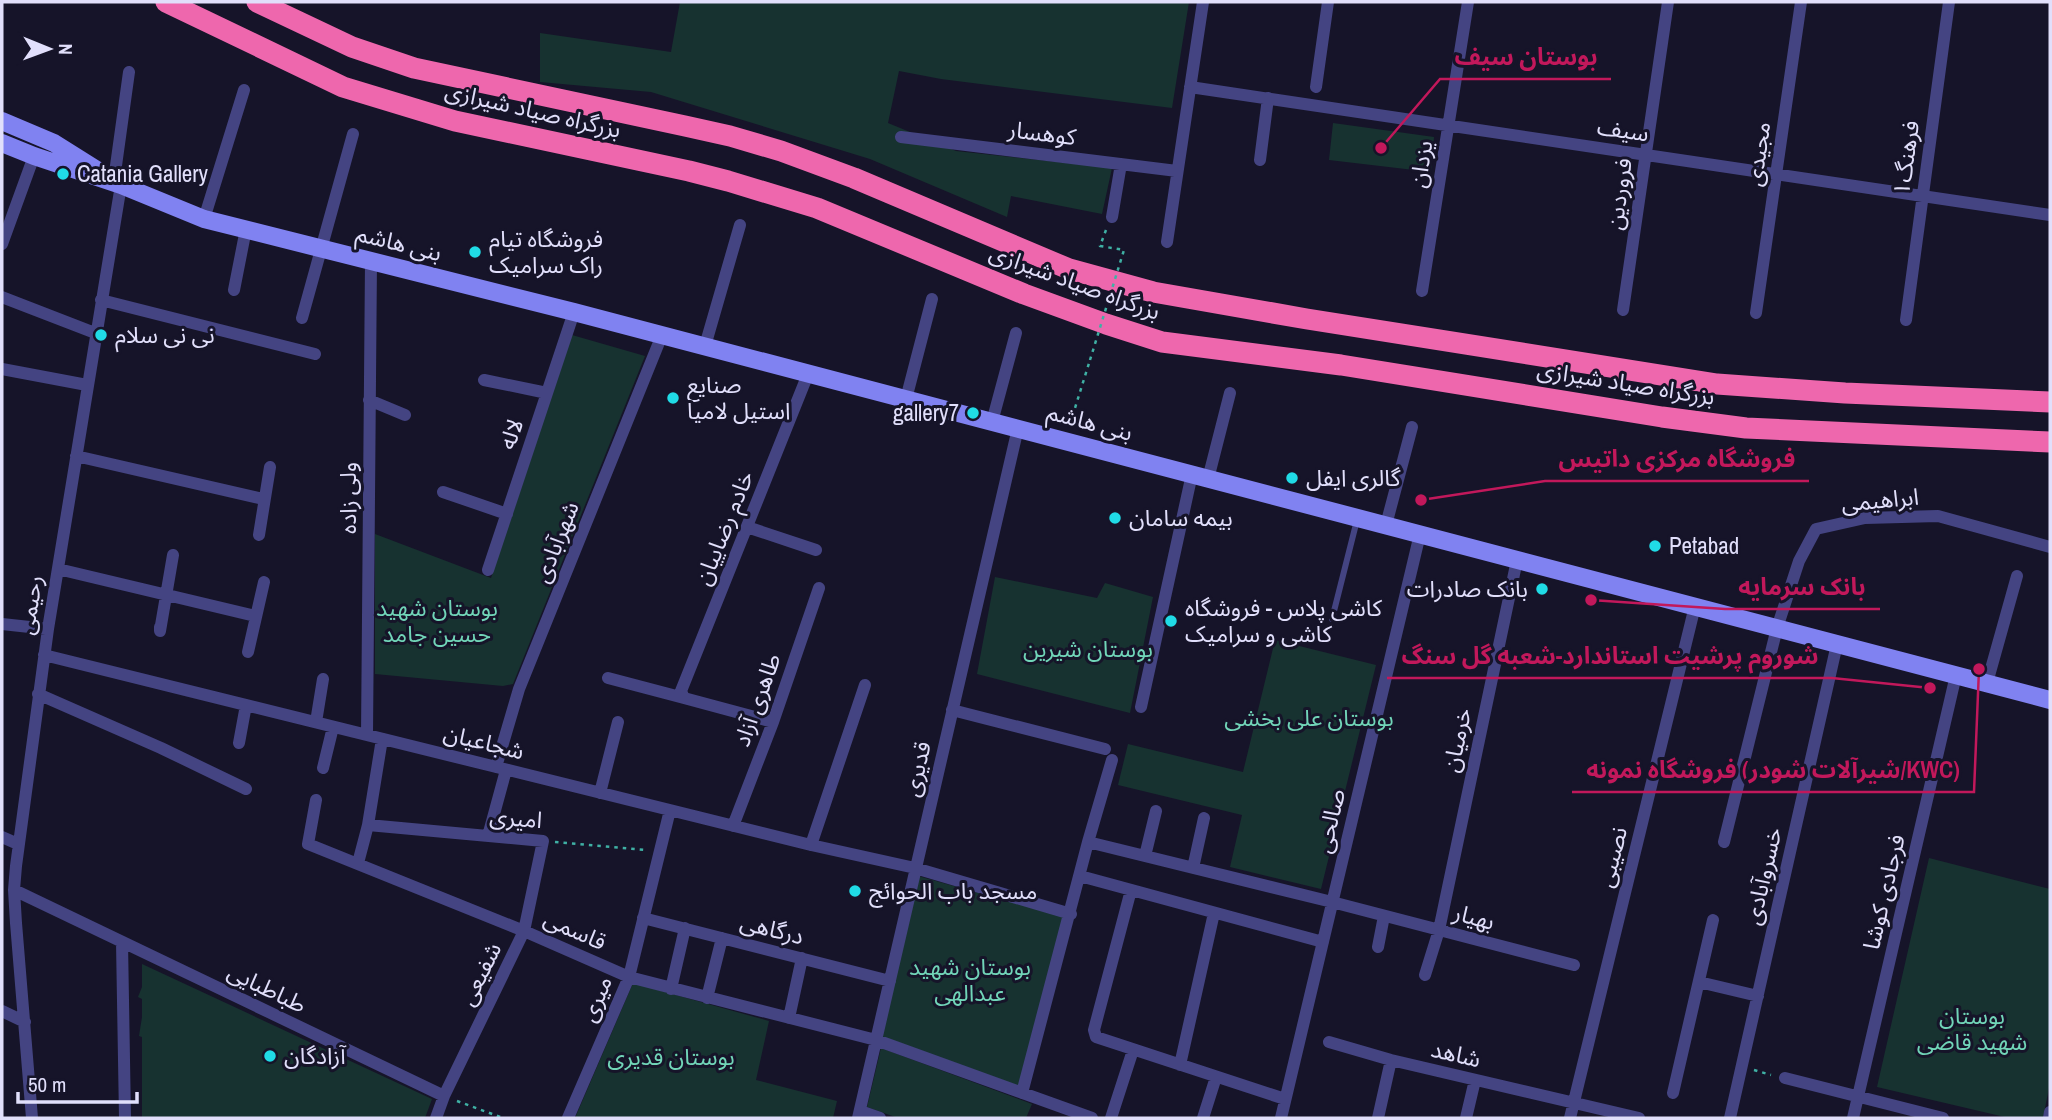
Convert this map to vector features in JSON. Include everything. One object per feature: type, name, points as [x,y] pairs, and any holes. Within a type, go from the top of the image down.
[{"type":"highway","name":"بزرگراه صیاد شیرازی","points":[[166,2],[343,87],[455,121],[689,171],[804,204],[1024,294],[1162,342],[1341,365],[1746,428],[2050,442]]},
{"type":"highway","name":"بزرگراه صیاد شیرازی","points":[[257,2],[352,47],[414,68],[730,136],[781,151],[854,178],[1069,269],[1153,292],[1717,384],[2050,402]]},
{"type":"main road","name":"بنی هاشم","points":[[2,121],[54,143],[117,182]]},
{"type":"main road","name":"بنی هاشم","points":[[2,143],[33,156],[117,182],[204,219],[705,346],[2050,700]]},
{"type":"street","points":[[1167,242],[1203,2]]},
{"type":"street","points":[[1315,87],[1328,2]]},
{"type":"street","name":"یزدان","points":[[1422,291],[1468,2]]},
{"type":"street","name":"فروردین","points":[[1623,310],[1668,2]]},
{"type":"street","name":"مجیدی","points":[[1756,313],[1801,2]]},
{"type":"street","name":"فرهنگ۱","points":[[1906,320],[1949,2]]},
{"type":"street","name":"رحیمی","points":[[32,1118],[14,890],[18,844],[38,694],[101,300],[129,72]]},
{"type":"street","name":"سیف","points":[[1190,87],[2050,215]]},
{"type":"street","points":[[204,219],[244,90]]},
{"type":"street","points":[[1260,160],[1268,98]]},
{"type":"street","points":[[302,318],[353,134]]},
{"type":"street","name":"کوهسار","points":[[901,137],[1177,171]]},
{"type":"street","points":[[2,243],[33,156]]},
{"type":"street","points":[[1112,218],[1121,164]]},
{"type":"street","points":[[705,346],[740,225]]},
{"type":"street","points":[[234,290],[246,229]]},
{"type":"street","name":"ولی زاده","points":[[367,735],[371,261]]},
{"type":"street","points":[[2,297],[95,333]]},
{"type":"street","points":[[906,399],[932,299]]},
{"type":"street","points":[[101,300],[315,354]]},
{"type":"street","name":"لاله","points":[[488,570],[574,312]]},
{"type":"street","points":[[992,422],[1016,333]]},
{"type":"street","name":"شهرآبادی","points":[[488,836],[519,688],[662,335]]},
{"type":"street","points":[[2,369],[87,385]]},
{"type":"street","name":"خادم رضاییان","points":[[684,698],[681,691],[808,374]]},
{"type":"street","points":[[485,380],[547,393]]},
{"type":"street","points":[[1142,706],[1200,476],[1230,393]]},
{"type":"street","points":[[369,400],[405,415]]},
{"type":"street","points":[[1386,525],[1412,426]]},
{"type":"street","name":"قدیری","points":[[859,1114],[1018,429]]},
{"type":"street","points":[[76,456],[263,499]]},
{"type":"street","points":[[259,535],[270,467]]},
{"type":"street","points":[[443,492],[507,514]]},
{"type":"street","name":"ابراهیمی","points":[[1777,628],[1799,561],[1816,529],[1864,518],[1938,516],[2050,547]]},
{"type":"street","points":[[747,527],[816,550]]},
{"type":"street","name":"صالحی","points":[[1281,1118],[1420,534]]},
{"type":"street","points":[[160,628],[160,631],[173,555]]},
{"type":"street","name":"خرمیان","points":[[1425,975],[1438,930],[1517,560]]},
{"type":"street","points":[[58,569],[255,616]]},
{"type":"street","points":[[1987,683],[2017,576]]},
{"type":"street","points":[[247,652],[264,582]]},
{"type":"street","name":"طاهری آزاد","points":[[733,826],[773,722],[819,588]]},
{"type":"street","name":"نصیبی","points":[[1570,1118],[1695,607]]},
{"type":"street","points":[[2,624],[48,629]]},
{"type":"street","points":[[1724,842],[1777,628]]},
{"type":"street","name":"خسروآبادی","points":[[1730,1118],[1837,644]]},
{"type":"street","name":"شجاعیان","points":[[44,655],[915,869],[1071,914]]},
{"type":"street","name":"فرجادی کوشا","points":[[1853,1118],[1956,675]]},
{"type":"street","points":[[608,678],[773,722]]},
{"type":"street","points":[[316,722],[323,679]]},
{"type":"street","points":[[811,845],[865,685]]},
{"type":"street","points":[[38,694],[246,789]]},
{"type":"street","points":[[239,743],[246,705]]},
{"type":"street","points":[[953,710],[1108,754],[1071,914],[1023,1093]]},
{"type":"street","points":[[600,793],[618,722]]},
{"type":"street","points":[[323,768],[333,727]]},
{"type":"street","points":[[358,863],[368,825],[382,739]]},
{"type":"street","name":"قاسمی","points":[[316,800],[308,845],[524,931],[629,977],[876,1040],[1091,1118]]},
{"type":"street","name":"میری","points":[[568,1118],[629,977],[670,810]]},
{"type":"street","points":[[1146,856],[1156,811]]},
{"type":"street","points":[[1192,868],[1204,818]]},
{"type":"street","name":"امیری","points":[[368,825],[543,841]]},
{"type":"street","points":[[2,837],[18,844]]},
{"type":"street","name":"شفیعی","points":[[436,1118],[444,1096],[524,931],[543,841]]},
{"type":"street","name":"بهیار","points":[[1088,842],[1574,965]]},
{"type":"street","points":[[1080,876],[1323,942]]},
{"type":"street","name":"طباطبایی","points":[[14,890],[444,1096]]},
{"type":"street","points":[[1130,890],[1094,1030],[1096,1037],[1285,1099]]},
{"type":"street","points":[[1180,1065],[1214,913]]},
{"type":"street","points":[[1378,947],[1384,916]]},
{"type":"street","name":"درگاهی","points":[[643,918],[890,981]]},
{"type":"street","points":[[1673,1093],[1713,920]]},
{"type":"street","points":[[671,989],[685,928]]},
{"type":"street","points":[[707,998],[722,938]]},
{"type":"street","points":[[122,942],[125,1118]]},
{"type":"street","points":[[789,1018],[802,958]]},
{"type":"street","points":[[1699,982],[1758,996]]},
{"type":"street","points":[[2,1012],[25,1022]]},
{"type":"street","name":"شاهد","points":[[1329,1042],[1391,1060],[1639,1118]]},
{"type":"street","points":[[1111,1118],[1133,1050]]},
{"type":"street","points":[[1378,1118],[1391,1060]]},
{"type":"street","points":[[1203,1118],[1216,1077]]},
{"type":"street","points":[[1785,1078],[1943,1118]]},
{"type":"street","points":[[1466,1118],[1475,1080]]},
{"type":"street","points":[[2049,1118],[2050,1112]]},
{"type":"street","points":[[859,1114],[880,1118]]},
{"type":"lane","points":[[1332,619],[1358,518]]},
{"type":"path","points":[[1065,441],[1124,250],[1100,246],[1112,218]]},
{"type":"path","name":"امیری","points":[[543,841],[660,852]]},
{"type":"path","points":[[1742,1068],[1785,1078]]},
{"type":"path","points":[[444,1096],[503,1118]]},
{"type":"green space","points":[[680,2],[1189,2],[1172,108],[941,79],[899,71],[888,123],[956,151],[1112,168],[1102,214],[1011,196],[1007,217],[870,159],[651,92],[540,82],[540,33],[671,52]]},
{"type":"green space","points":[[1333,123],[1434,137],[1431,172],[1329,160]]},
{"type":"green space","name":"بوستان شهید حسین جامد","points":[[572,335],[645,356],[513,684],[503,686],[375,674],[375,534],[491,578]]},
{"type":"green space","name":"بوستان شیرین","points":[[995,577],[1097,598],[1105,583],[1153,597],[1130,713],[977,674]]},
{"type":"green space","name":"بوستان علی بخشی","points":[[1275,640],[1376,665],[1321,889],[1230,867],[1242,815],[1118,785],[1128,744],[1243,772]]},
{"type":"green space","name":"بوستان شهید قاضی","points":[[1929,858],[2050,889],[2050,1083],[2043,1118],[2009,1118],[1877,1087]]},
{"type":"green space","name":"بوستان شهید عبدالهی","points":[[918,876],[1065,917],[1019,1086],[881,1036]]},
{"type":"green space","points":[[142,964],[432,1099],[425,1118],[142,1118],[142,1037],[139,1036],[142,999],[138,997],[142,987]]},
{"type":"green space","name":"بوستان قدیری","points":[[633,983],[769,1021],[756,1080],[837,1101],[833,1118],[575,1118]]},
{"type":"green space","points":[[881,1048],[1032,1104],[1026,1118],[898,1118],[867,1107]]},
{"type":"place","name":"بوستان سیف","points":[[1381,148]]},
{"type":"place","name":"Catania Gallery","points":[[63,174]]},
{"type":"place","name":"فروشگاه تیام راک سرامیک","points":[[475,252]]},
{"type":"place","name":"نی نی سلام","points":[[101,335]]},
{"type":"place","name":"صنایع استیل لامیا","points":[[673,398]]},
{"type":"place","name":"gallery7","points":[[973,413]]},
{"type":"place","name":"گالری ایفل","points":[[1292,478]]},
{"type":"place","name":"فروشگاه مرکزی داتیس","points":[[1421,500]]},
{"type":"place","name":"بیمه سامان","points":[[1115,518]]},
{"type":"place","name":"Petabad","points":[[1655,546]]},
{"type":"place","name":"بانک صادرات","points":[[1542,589]]},
{"type":"place","name":"بانک سرمایه","points":[[1591,600]]},
{"type":"place","name":"کاشی پلاس - فروشگاه کاشی و سرامیک","points":[[1171,621]]},
{"type":"place","name":"فروشگاه نمونه (شیرآلات شودر/KWC)","points":[[1979,669]]},
{"type":"place","name":"شوروم پرشیت استاندارد-شعبه گل سنگ","points":[[1930,688]]},
{"type":"place","name":"مسجد باب الحوائج","points":[[855,891]]},
{"type":"place","name":"آزادگان","points":[[270,1056]]}]
